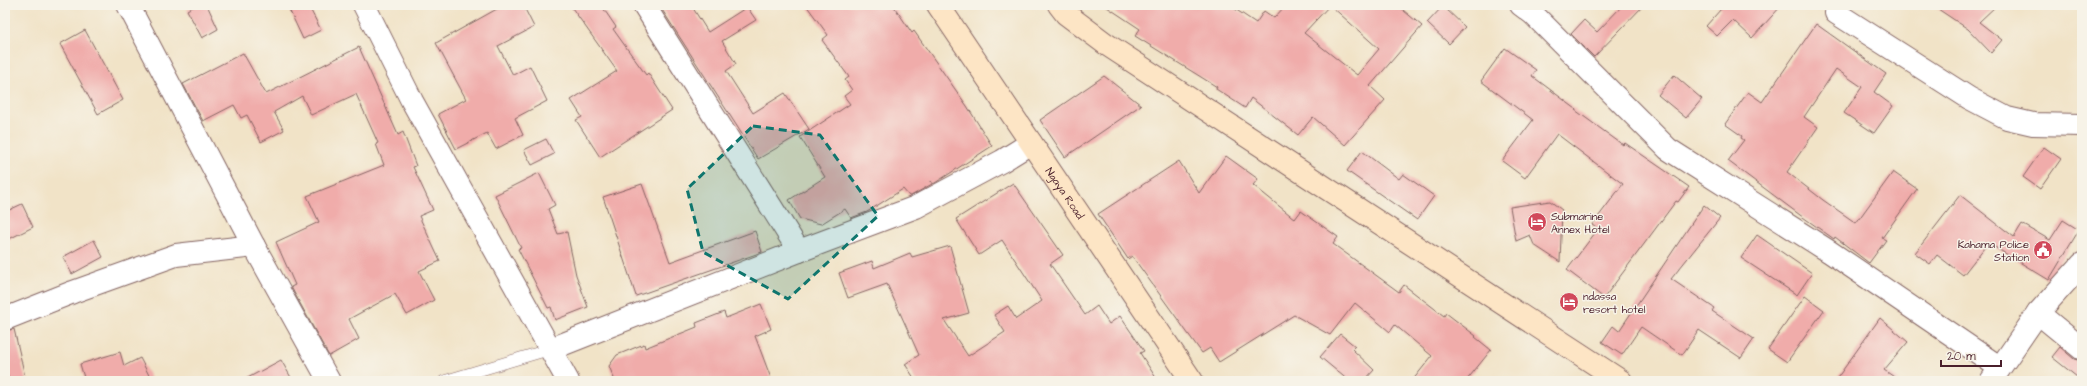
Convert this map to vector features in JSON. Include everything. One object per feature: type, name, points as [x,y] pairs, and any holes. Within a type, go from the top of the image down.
[{"type":"street","points":[[128,5],[254,246],[307,339],[328,381]]},
{"type":"street","points":[[364,5],[412,101],[568,381]]},
{"type":"street","points":[[644,5],[799,251]]},
{"type":"street","name":"Ngaya Road","points":[[938,5],[1192,381]]},
{"type":"street","points":[[1059,5],[1066,14],[1106,44],[1621,381]]},
{"type":"street","points":[[1521,5],[1533,14],[1668,149],[1830,252],[1995,374],[2038,313],[2082,264]]},
{"type":"street","points":[[1836,12],[1969,98],[2007,118],[2033,124],[2082,125]]},
{"type":"street","points":[[551,349],[799,251],[916,207],[1002,162],[1031,143]]},
{"type":"street","points":[[5,319],[73,292],[176,255],[254,246]]},
{"type":"street","points":[[2038,313],[2082,349]]},
{"type":"lane","points":[[444,381],[551,349]]},
{"type":"highlighted area","points":[[753,126],[820,135],[878,216],[788,299],[703,252],[687,189]]},
{"type":"building","points":[[196,5],[207,5],[218,29],[202,38],[187,10]]},
{"type":"building","points":[[287,5],[308,5],[321,30],[303,39]]},
{"type":"building","points":[[504,5],[523,5],[534,27],[498,46],[513,75],[530,66],[547,101],[515,118],[523,135],[496,149],[487,133],[456,149],[438,114],[466,99],[436,43]]},
{"type":"building","points":[[570,5],[601,5],[616,27],[613,29],[646,75],[648,73],[672,110],[600,157],[576,120],[582,117],[571,100],[617,71]]},
{"type":"building","points":[[659,5],[691,5],[708,32],[747,7],[756,20],[722,41],[736,64],[726,71],[753,113],[785,93],[809,129],[758,159]]},
{"type":"building","points":[[806,5],[893,5],[912,33],[914,31],[967,106],[992,146],[935,183],[933,184],[931,181],[932,184],[911,196],[909,196],[903,189],[867,212],[851,218],[845,209],[821,224],[800,219],[789,200],[825,177],[800,137],[850,104],[844,96],[852,90],[845,80],[849,77],[822,40],[828,35]]},
{"type":"building","points":[[1104,5],[1229,5],[1256,23],[1264,11],[1274,18],[1286,5],[1330,5],[1397,5],[1422,26],[1370,86],[1385,100],[1345,145],[1313,117],[1298,135],[1251,98],[1245,108],[1216,89],[1217,87],[1135,36],[1140,29]],"holes":[[[1330,5],[1379,49],[1357,75],[1304,33]]]},
{"type":"building","points":[[1623,5],[1644,5],[1594,57],[1571,34],[1584,20],[1597,32]]},
{"type":"building","points":[[1717,5],[1782,5],[1752,38],[1733,20],[1717,36],[1706,26],[1721,9]]},
{"type":"building","points":[[1932,5],[1997,5],[1979,22],[2002,40],[1991,53],[1968,29]]},
{"type":"building","points":[[1443,6],[1465,27],[1449,44],[1427,23]]},
{"type":"building","points":[[1816,24],[1886,74],[1874,92],[1893,106],[1874,133],[1844,113],[1862,87],[1836,69],[1804,117],[1818,127],[1787,172],[1856,223],[1893,172],[1917,189],[1882,238],[1886,240],[1869,263],[1835,237],[1834,239],[1800,215],[1728,161],[1744,140],[1741,138],[1742,136],[1725,124],[1748,92],[1762,102]]},
{"type":"building","points":[[85,30],[123,100],[98,114],[60,44]]},
{"type":"building","points":[[359,47],[398,135],[403,132],[416,166],[413,167],[433,210],[419,216],[440,261],[419,271],[434,300],[407,315],[395,294],[349,319],[359,339],[329,356],[291,287],[295,285],[276,242],[319,222],[307,196],[384,165],[376,144],[378,143],[356,94],[311,115],[302,96],[274,112],[284,130],[261,142],[247,115],[241,118],[234,105],[203,121],[183,84],[243,53],[266,94]]},
{"type":"building","points":[[1505,48],[1536,70],[1532,76],[1576,109],[1575,110],[1623,145],[1625,143],[1689,187],[1678,202],[1676,201],[1604,298],[1567,270],[1598,229],[1592,225],[1623,184],[1557,134],[1525,178],[1502,161],[1533,120],[1481,81]]},
{"type":"building","points":[[1674,75],[1702,99],[1686,118],[1658,95]]},
{"type":"building","points":[[1104,76],[1141,105],[1065,157],[1040,120]]},
{"type":"building","points":[[546,139],[554,154],[532,165],[524,150]]},
{"type":"building","points":[[2044,147],[2061,159],[2040,189],[2023,177]]},
{"type":"building","points":[[1362,151],[1399,179],[1403,174],[1434,196],[1417,220],[1347,171]]},
{"type":"building","points":[[1226,156],[1258,179],[1253,185],[1295,219],[1301,211],[1338,237],[1333,244],[1399,292],[1404,285],[1444,316],[1446,313],[1476,336],[1475,337],[1491,350],[1466,381],[1412,381],[1432,356],[1395,325],[1390,332],[1355,303],[1330,335],[1294,315],[1219,362],[1210,348],[1202,353],[1132,256],[1128,259],[1098,214],[1179,161],[1199,193]]},
{"type":"building","points":[[539,173],[555,205],[548,209],[558,234],[567,232],[576,275],[588,307],[555,320],[551,307],[548,308],[518,249],[521,248],[495,195]]},
{"type":"building","points":[[1013,183],[1063,255],[1050,264],[1085,315],[1097,306],[1109,324],[1120,316],[1144,351],[1140,353],[1158,381],[916,381],[905,364],[919,355],[887,284],[848,298],[839,273],[872,261],[874,268],[910,253],[912,257],[950,246],[969,313],[944,320],[968,356],[1005,332],[994,315],[1008,306],[1016,319],[1042,301],[1002,240],[979,255],[956,219]]},
{"type":"building","points":[[642,184],[670,262],[755,231],[762,252],[636,296],[603,197]]},
{"type":"building","points":[[1960,195],[2014,237],[2022,224],[2050,240],[2063,220],[2079,230],[2049,280],[1988,243],[1963,275],[1937,255],[1930,264],[1915,253]]},
{"type":"building","name":"Submarine Annex Hotel","points":[[1550,201],[1562,210],[1560,262],[1534,245],[1530,235],[1516,241],[1510,207]]},
{"type":"building","points":[[22,204],[33,227],[5,241],[5,212]]},
{"type":"building","points":[[1704,205],[1720,218],[1671,279],[1714,308],[1712,311],[1754,339],[1741,358],[1699,330],[1682,355],[1641,327],[1622,355],[1602,342],[1613,326],[1619,331]]},
{"type":"building","points":[[1757,235],[1812,273],[1797,295],[1741,258]]},
{"type":"building","points":[[94,240],[103,257],[72,274],[63,257]]},
{"type":"building","points":[[1805,296],[1824,310],[1787,362],[1768,349]]},
{"type":"building","points":[[761,304],[771,329],[755,336],[772,381],[615,381],[609,366],[617,355],[644,344],[645,348],[697,327],[696,323],[724,312],[726,318]]},
{"type":"building","points":[[1880,318],[1908,342],[1884,370],[1900,381],[1835,381]]},
{"type":"building","points":[[14,329],[26,381],[9,381],[5,363],[5,331]]},
{"type":"building","points":[[1340,334],[1355,346],[1352,349],[1374,370],[1364,381],[1349,381],[1320,357]]},
{"type":"building","points":[[2060,347],[2074,359],[2082,361],[2082,381],[2052,357]]},
{"type":"building","points":[[120,352],[124,366],[140,358],[152,381],[85,381],[80,364]]},
{"type":"building","points":[[281,360],[293,381],[242,381]]},
{"type":"place","name":"Submarine Annex Hotel","points":[[1537,222]]},
{"type":"place","name":"Kahama Police Station","points":[[2043,250]]},
{"type":"place","name":"ndassa resort hotel","points":[[1569,302]]}]
